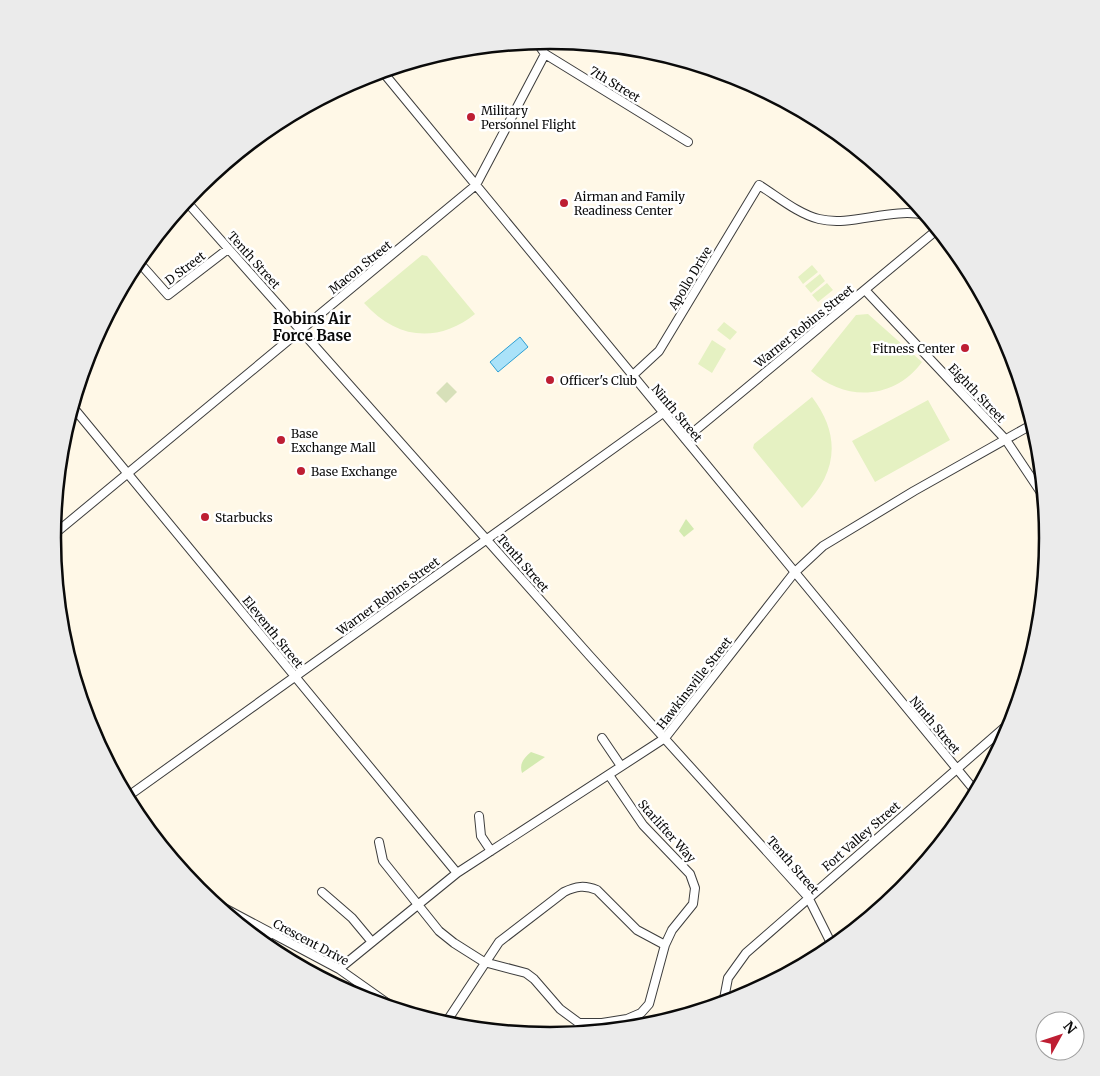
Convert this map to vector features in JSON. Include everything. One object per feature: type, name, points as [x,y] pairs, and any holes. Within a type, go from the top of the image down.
[{"type":"street","name":"7th Street","points":[[541,49],[545,54],[688,142]]},
{"type":"street","name":"Macon Street","points":[[61,529],[476,185],[545,54]]},
{"type":"street","name":"Ninth Street","points":[[387,77],[956,768]]},
{"type":"street","name":"Apollo Drive","points":[[632,376],[658,351],[759,185],[819,219],[843,220],[907,212],[917,214]]},
{"type":"street","name":"Tenth Street","points":[[190,206],[808,897],[829,940]]},
{"type":"street","name":"Warner Robins Street","points":[[685,439],[933,233]]},
{"type":"street","name":"D Street","points":[[143,266],[168,295],[228,249]]},
{"type":"street","name":"Eighth Street","points":[[865,290],[1006,440],[1036,484]]},
{"type":"street","name":"Eleventh Street","points":[[77,412],[457,873]]},
{"type":"street","name":"Warner Robins Street","points":[[133,794],[663,413]]},
{"type":"street","name":"Hawkinsville Street","points":[[339,969],[457,873],[665,738],[794,573],[836,537],[1027,428]]},
{"type":"street","name":"Fort Valley Street","points":[[724,995],[728,978],[741,959],[808,897],[999,732]]},
{"type":"street","points":[[602,738],[621,766]]},
{"type":"street","points":[[956,768],[972,787]]},
{"type":"street","name":"Starlifter Way","points":[[579,1023],[602,1023],[641,1013],[653,996],[665,945],[672,930],[693,904],[696,894],[694,881],[683,866],[643,825],[609,775]]},
{"type":"street","points":[[479,816],[481,836],[491,851]]},
{"type":"street","points":[[379,842],[383,861],[439,931],[484,962],[526,973],[534,979],[560,1009],[579,1023],[578,1026]]},
{"type":"street","points":[[450,1017],[499,942],[512,930],[564,892],[582,886],[597,890],[637,930],[665,945]]},
{"type":"street","points":[[322,892],[352,918],[372,942]]},
{"type":"street","name":"Crescent Drive","points":[[242,918],[339,969],[375,994]]},
{"type":"street","points":[[267,937],[271,934]]},
{"type":"green space","points":[[422,255],[427,256],[475,314],[461,324],[446,330],[432,333],[417,333],[403,330],[390,324],[376,315],[364,303]]},
{"type":"green space","points":[[812,265],[818,272],[803,284],[798,277]]},
{"type":"green space","points":[[820,274],[825,281],[811,293],[805,286]]},
{"type":"green space","points":[[827,283],[833,290],[818,302],[812,295]]},
{"type":"green space","points":[[868,314],[922,362],[911,375],[898,384],[884,390],[854,392],[824,381],[811,371],[856,315]]},
{"type":"green space","points":[[724,322],[737,332],[730,340],[717,330]]},
{"type":"green space","points":[[712,340],[726,349],[712,373],[698,364]]},
{"type":"green space","points":[[447,382],[457,392],[446,403],[436,393]]},
{"type":"green space","points":[[812,397],[822,412],[828,426],[831,455],[823,482],[802,508],[753,448],[754,444]]},
{"type":"green space","points":[[928,400],[950,440],[875,482],[852,441]]},
{"type":"green space","points":[[686,519],[694,529],[684,537],[679,531]]},
{"type":"green space","points":[[531,752],[545,757],[522,773],[521,766],[523,761]]},
{"type":"water","points":[[520,337],[528,347],[498,372],[490,362]]},
{"type":"place","name":"Military Personnel Flight","points":[[471,117]]},
{"type":"place","name":"Airman and Family Readiness Center","points":[[564,203]]},
{"type":"place","name":"Fitness Center","points":[[965,348]]},
{"type":"place","name":"Officer's Club","points":[[550,380]]},
{"type":"place","name":"Base Exchange Mall","points":[[281,440]]},
{"type":"place","name":"Base Exchange","points":[[301,471]]},
{"type":"place","name":"Starbucks","points":[[205,517]]},
{"type":"district","name":"Robins Air Force Base","points":[[312,326]]}]
